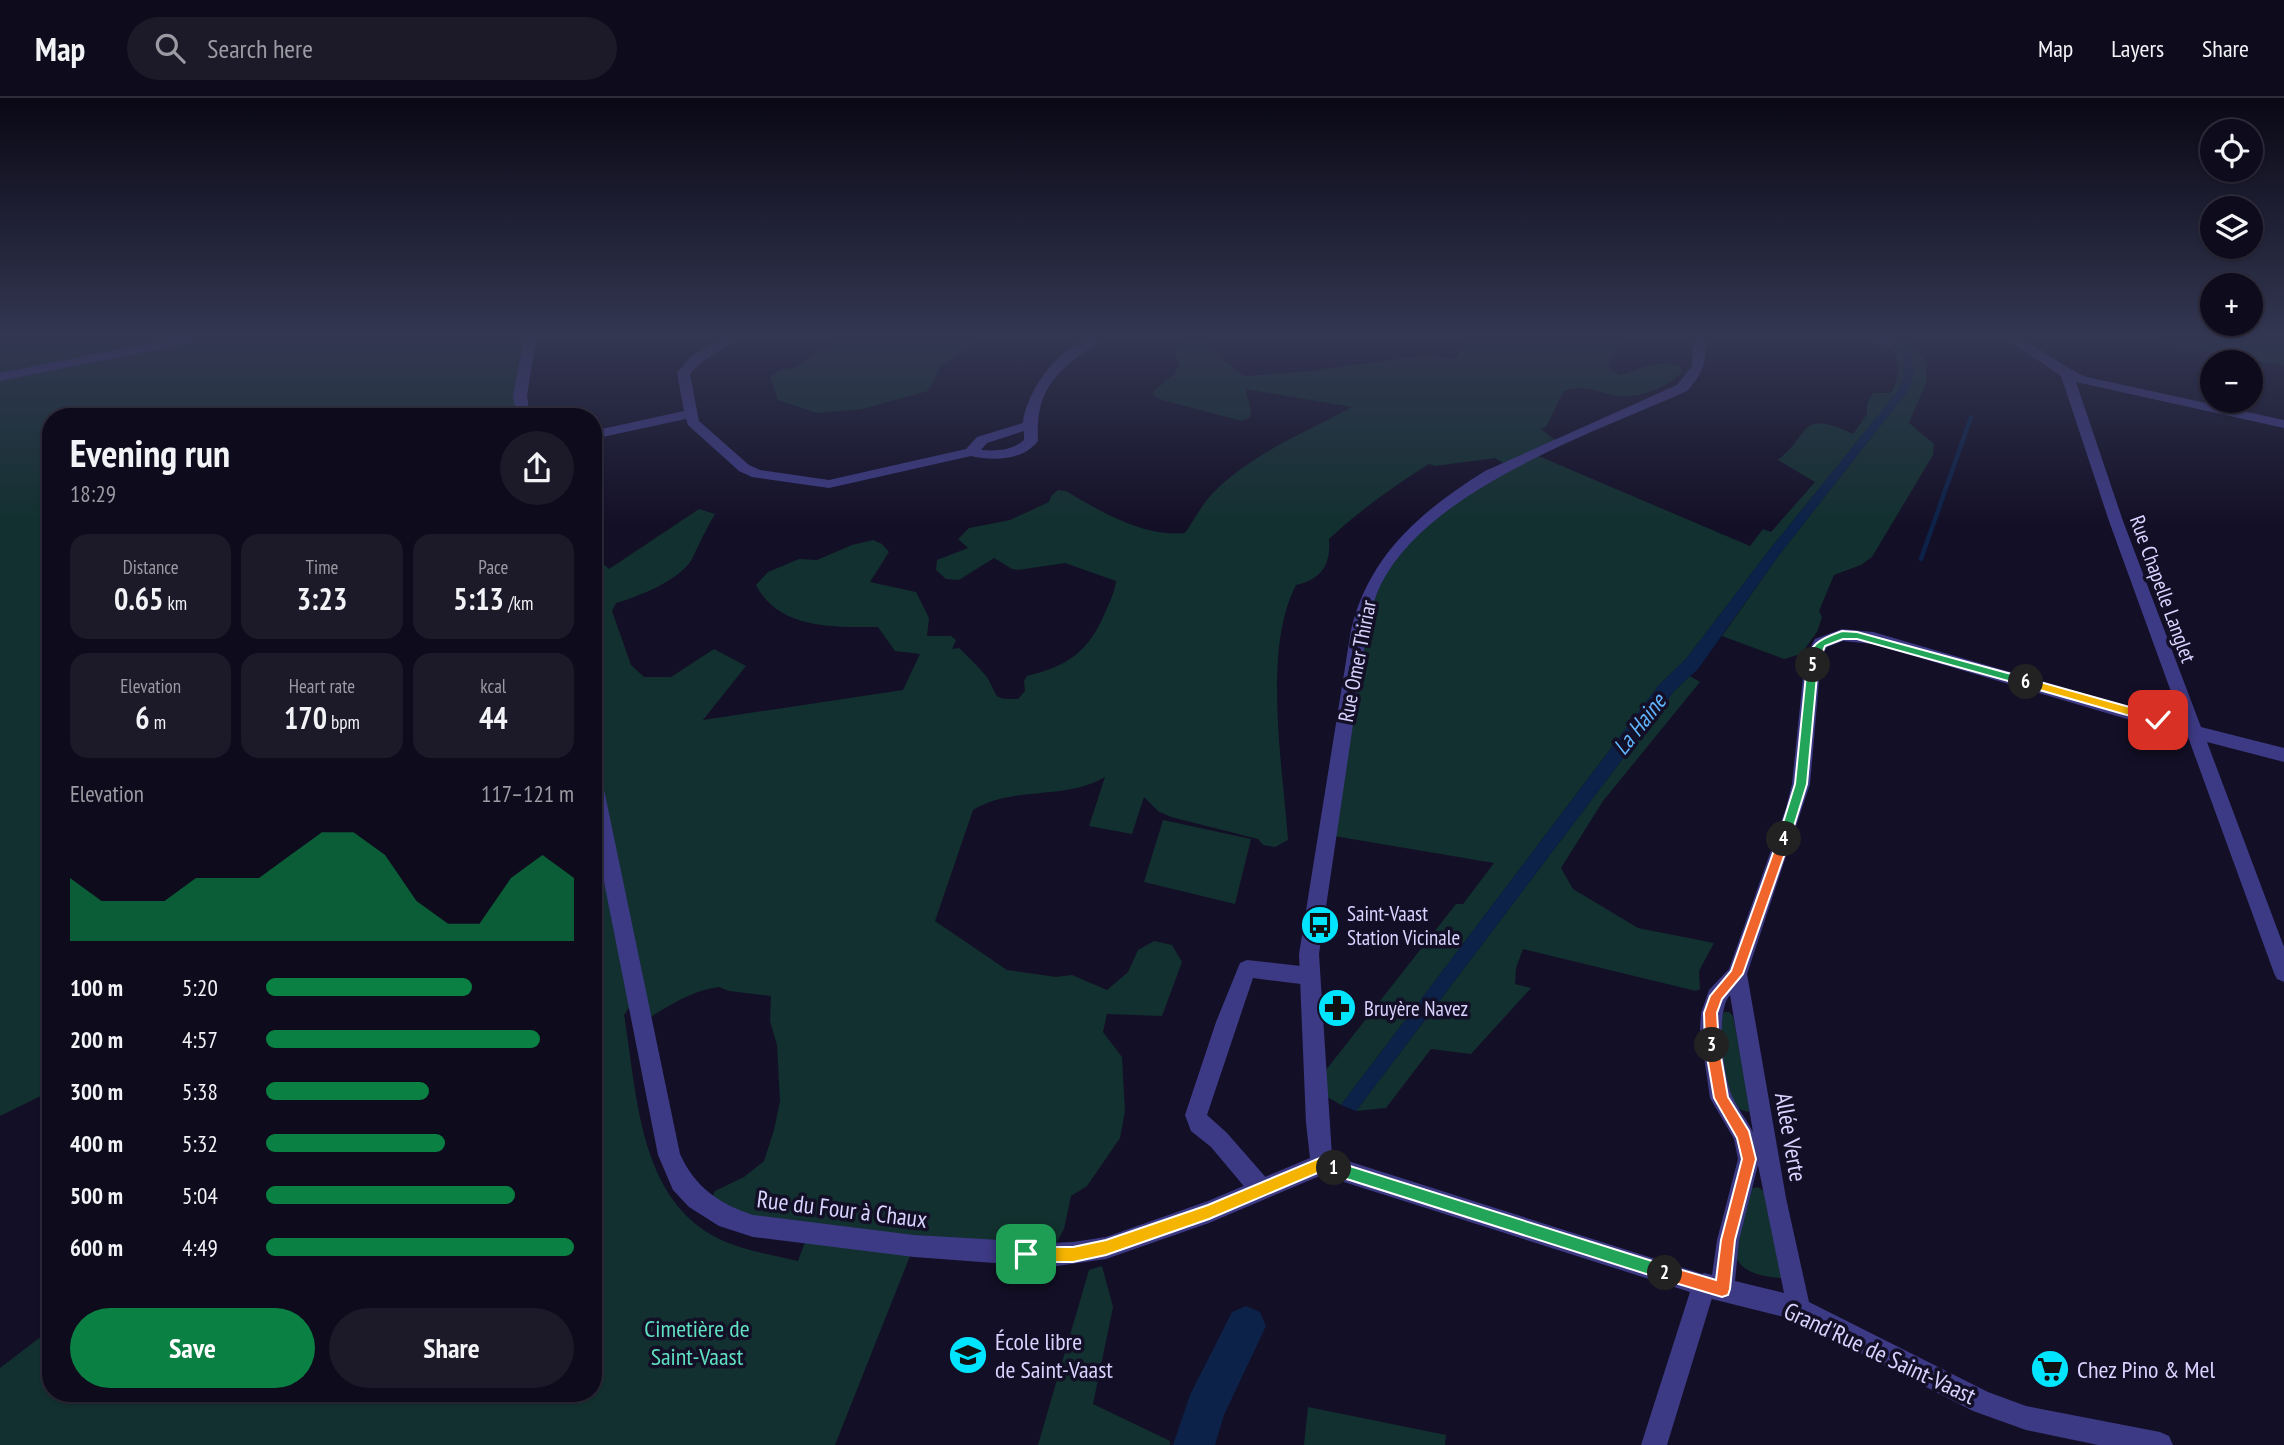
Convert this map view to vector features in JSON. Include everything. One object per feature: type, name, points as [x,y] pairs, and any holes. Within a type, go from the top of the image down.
[{"type":"street","points":[[687,401],[693,422],[744,468],[757,474],[837,483],[971,452],[993,456],[1024,448],[1031,441],[1030,425],[1034,401]]},
{"type":"street","name":"Rue Omer Thiriar","points":[[1322,1164],[1317,1123],[1309,976],[1311,932],[1359,630],[1376,578],[1420,529],[1473,484],[1653,401]]},
{"type":"street","name":"Rue Chapelle Langlet","points":[[2076,401],[2116,521],[2284,973]]},
{"type":"street","points":[[2184,401],[2284,424]]},
{"type":"street","points":[[602,433],[689,414]]},
{"type":"street","points":[[971,452],[982,440],[1030,425]]},
{"type":"street","name":"Allée Verte","points":[[1654,1445],[1713,1287],[1749,1159],[1744,1136],[1721,1098],[1710,1029],[1716,996],[1737,974],[1795,808],[1802,773],[1813,658],[1821,643],[1842,635],[1873,638],[2194,732],[2284,755]]},
{"type":"street","name":"Rue du Four à Chaux","points":[[602,824],[669,1155],[681,1182],[707,1207],[727,1218],[753,1226],[914,1246],[1073,1255],[1106,1248],[1209,1212],[1322,1164]]},
{"type":"street","points":[[1261,1189],[1222,1143],[1199,1124],[1196,1115],[1247,969],[1309,976]]},
{"type":"street","name":"Allée Verte","points":[[1737,974],[1775,1198],[1799,1309]]},
{"type":"street","name":"Grand'Rue de Saint-Vaast","points":[[1322,1164],[1713,1287],[1799,1309],[1993,1406],[2026,1418],[2160,1445]]},
{"type":"green space","points":[[0,401],[521,401],[522,408],[42,408],[42,1095],[0,1116]]},
{"type":"green space","points":[[781,401],[892,401],[862,409],[817,413]]},
{"type":"green space","points":[[1165,401],[1249,401],[1250,417],[1242,421]]},
{"type":"green space","name":"Cimetière de Saint-Vaast","points":[[1316,401],[1559,401],[1546,427],[1541,429],[1560,444],[1536,455],[1750,546],[1763,529],[1771,532],[1815,482],[1778,460],[1808,427],[1823,424],[1853,434],[1867,414],[1869,401],[1890,401],[1767,553],[1686,659],[1659,685],[1341,1105],[1315,1090],[1315,1084],[1456,904],[1463,904],[1494,863],[1328,835],[1370,592],[1420,529],[1508,466],[1495,458],[1435,466],[1429,464],[1378,499],[1329,539],[1328,556],[1323,569],[1312,579],[1296,585],[1286,612],[1277,675],[1279,745],[1288,840],[1275,847],[1263,845],[1258,839],[1171,817],[1158,811],[1144,797],[1132,834],[1089,826],[1105,777],[1073,789],[989,802],[973,810],[935,921],[1007,970],[1056,977],[1072,975],[1107,990],[1128,972],[1138,950],[1154,941],[1172,945],[1182,962],[1162,1016],[1107,1014],[1103,1032],[1122,1057],[1125,1111],[1120,1138],[1087,1186],[1071,1196],[1064,1229],[1050,1255],[914,1246],[835,1445],[0,1445],[0,1368],[42,1336],[42,1402],[602,1402],[602,563],[609,569],[699,509],[715,514],[686,567],[658,587],[616,603],[612,611],[631,665],[644,677],[671,677],[714,649],[746,666],[703,720],[903,690],[920,654],[895,651],[878,627],[827,626],[793,618],[766,600],[756,585],[768,572],[799,559],[817,560],[852,545],[873,540],[882,544],[889,552],[870,582],[916,592],[929,618],[927,636],[951,636],[956,640],[952,649],[959,648],[976,665],[986,676],[996,695],[1018,699],[1025,691],[1024,681],[1027,676],[1065,662],[1084,647],[1098,626],[1112,597],[1116,581],[1065,563],[1018,570],[994,558],[959,580],[946,579],[936,570],[937,560],[968,548],[958,539],[969,528],[1010,520],[1049,502],[1058,490],[1066,491],[1108,515],[1138,527],[1185,533],[1209,497],[1228,479],[1262,455],[1352,407]],"holes":[[[719,987],[729,991],[771,996],[770,1021],[777,1045],[780,1101],[774,1130],[764,1161],[744,1177],[715,1191],[707,1207],[808,1234],[798,1261],[731,1244],[700,1227],[677,1205],[660,1178],[648,1147],[639,1114],[624,1015],[636,998],[641,1023],[678,1000]]]},
{"type":"green space","points":[[1900,401],[1918,401],[1909,423],[1934,444],[1933,455],[1872,557],[1861,565],[1834,575],[1819,611],[1822,617],[1817,632],[1801,654],[1784,659],[1722,636],[1779,555]]},
{"type":"green space","points":[[1690,676],[1700,682],[1603,801],[1561,868],[1573,889],[1638,928],[1714,943],[1699,971],[1700,989],[1696,991],[1523,949],[1516,968],[1515,984],[1531,988],[1471,1054],[1431,1049],[1386,1108],[1356,1111],[1674,691]]},
{"type":"green space","points":[[1163,820],[1251,839],[1235,904],[1144,882]]},
{"type":"green space","points":[[1724,1012],[1733,1016],[1751,1107],[1749,1112],[1741,1110],[1727,1097],[1719,1023]]},
{"type":"green space","points":[[1758,1187],[1765,1192],[1783,1268],[1781,1278],[1760,1275],[1745,1269],[1738,1260],[1735,1249],[1735,1236],[1749,1189]]},
{"type":"green space","points":[[1102,1266],[1113,1307],[1093,1404],[1170,1441],[1170,1445],[1038,1445],[1089,1270]]},
{"type":"green space","points":[[1308,1407],[1446,1435],[1445,1445],[1304,1445]]},
{"type":"water","points":[[1890,401],[1900,401],[1779,555],[1698,669],[1674,691],[1356,1111],[1341,1105],[1659,685],[1686,659],[1767,553]]},
{"type":"water","points":[[1233,1333],[1246,1340],[1217,1398],[1200,1445],[1184,1445],[1198,1401]]},
{"type":"waterway","points":[[1921,559],[1971,417]]},
{"type":"waterway","name":"La Haine","points":[[1194,1445],[1205,1410],[1246,1326]]},
{"type":"place","name":"Saint-Vaast Station Vicinale","points":[[1320,925]]},
{"type":"place","name":"Bruyère Navez","points":[[1337,1008]]},
{"type":"place","name":"École libre de Saint-Vaast","points":[[968,1355]]},
{"type":"place","name":"Chez Pino & Mel","points":[[2050,1369]]},
{"type":"route","points":[[1026,1254],[1073,1255],[1106,1248],[1209,1212],[1322,1164],[1722,1289],[1733,1215],[1749,1159],[1744,1136],[1726,1108],[1718,1087],[1710,1029],[1711,1013],[1716,996],[1737,974],[1739,961],[1795,808],[1801,784],[1813,658],[1821,643],[1842,635],[1873,638],[2158,720]]}]
